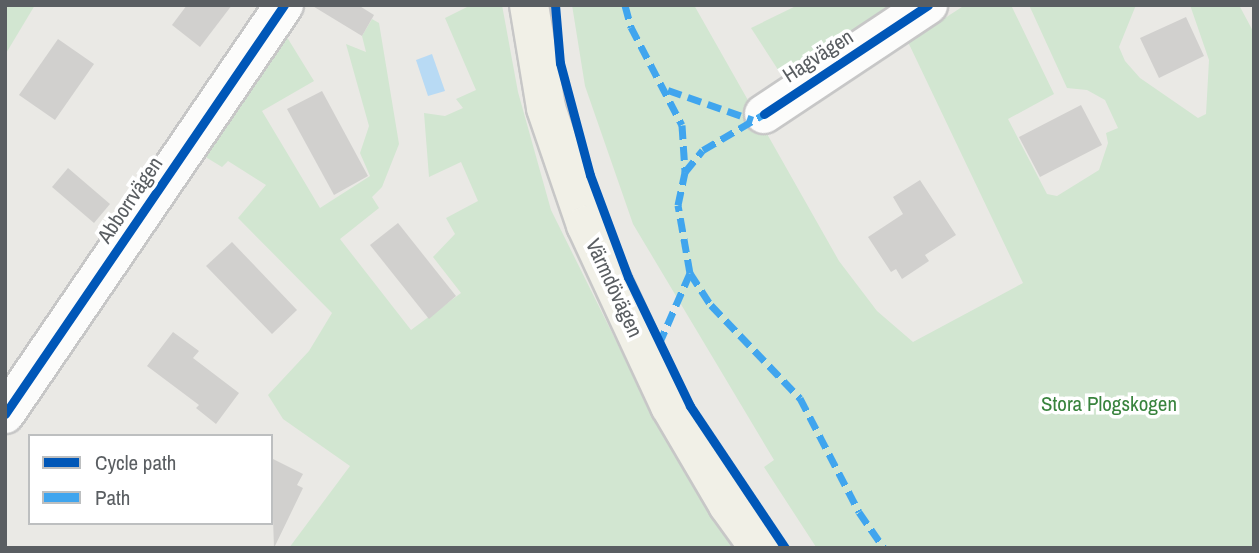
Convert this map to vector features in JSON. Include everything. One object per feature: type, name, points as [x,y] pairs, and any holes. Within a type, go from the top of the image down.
[{"type":"main road","name":"Värmdövägen","points":[[529,5],[546,108],[586,225],[670,406],[728,505],[759,548]]},
{"type":"street","name":"Abborrvägen","points":[[5,414],[284,5]]},
{"type":"street","name":"Hagvägen","points":[[764,114],[928,5]]},
{"type":"green space","points":[[5,5],[35,5],[5,55]]},
{"type":"green space","points":[[471,5],[502,5],[518,92],[551,210],[642,393],[735,548],[289,548],[350,466],[283,419],[268,395],[309,351],[332,313],[238,218],[266,185],[228,161],[222,167],[199,153],[285,34],[314,81],[262,111],[320,208],[370,176],[360,153],[369,126],[346,44],[366,52],[362,36],[372,19],[379,23],[399,144],[382,187],[372,197],[379,208],[340,239],[411,330],[461,293],[433,257],[455,234],[446,218],[478,201],[461,162],[429,177],[424,113],[445,116],[463,108],[456,99],[476,90],[445,18]]},
{"type":"green space","name":"Stora Plogskogen","points":[[572,5],[694,5],[839,261],[877,311],[913,342],[1023,283],[908,42],[965,5],[1011,5],[1054,94],[1008,119],[1047,194],[1057,196],[1099,170],[1108,143],[1106,133],[1118,128],[1105,100],[1087,90],[1067,88],[1029,5],[1136,5],[1119,47],[1125,61],[1140,78],[1198,118],[1206,114],[1209,60],[1190,5],[1239,5],[1254,33],[1254,548],[816,547],[764,467],[774,460],[633,224],[585,86]]},
{"type":"green space","points":[[798,5],[899,5],[784,79],[751,28]]},
{"type":"water","points":[[432,54],[445,91],[428,96],[416,60]]},
{"type":"building","points":[[187,5],[232,5],[200,47],[172,25]]},
{"type":"building","points":[[311,5],[358,5],[374,15],[362,36]]},
{"type":"building","points":[[1186,17],[1204,56],[1159,78],[1140,38]]},
{"type":"building","points":[[58,39],[94,64],[55,120],[19,95]]},
{"type":"building","points":[[322,91],[368,176],[334,195],[287,109]]},
{"type":"building","points":[[1081,105],[1102,145],[1040,177],[1019,137]]},
{"type":"building","points":[[68,168],[110,204],[94,223],[52,187]]},
{"type":"building","points":[[920,180],[956,235],[925,255],[929,261],[902,279],[896,269],[891,272],[868,237],[903,214],[893,197]]},
{"type":"building","points":[[398,223],[456,296],[429,319],[370,245]]},
{"type":"building","points":[[232,242],[297,310],[272,334],[206,266]]},
{"type":"building","points":[[173,332],[199,351],[193,358],[239,393],[216,424],[196,408],[199,405],[147,366]]},
{"type":"building","points":[[273,459],[303,474],[297,485],[303,488],[274,548]]},
{"type":"marked path","points":[[625,5],[631,27],[682,125],[685,172]]},
{"type":"marked path","points":[[668,90],[753,120]]},
{"type":"marked path","points":[[659,344],[690,273],[678,205],[685,172],[703,150],[764,114]]},
{"type":"marked path","points":[[690,273],[711,305],[800,398],[859,512],[884,548]]},
{"type":"cycle path","points":[[5,414],[284,5]]},
{"type":"cycle path","points":[[555,5],[560,63],[590,175],[628,277],[690,406],[785,548]]},
{"type":"cycle path","points":[[764,114],[928,5]]}]
